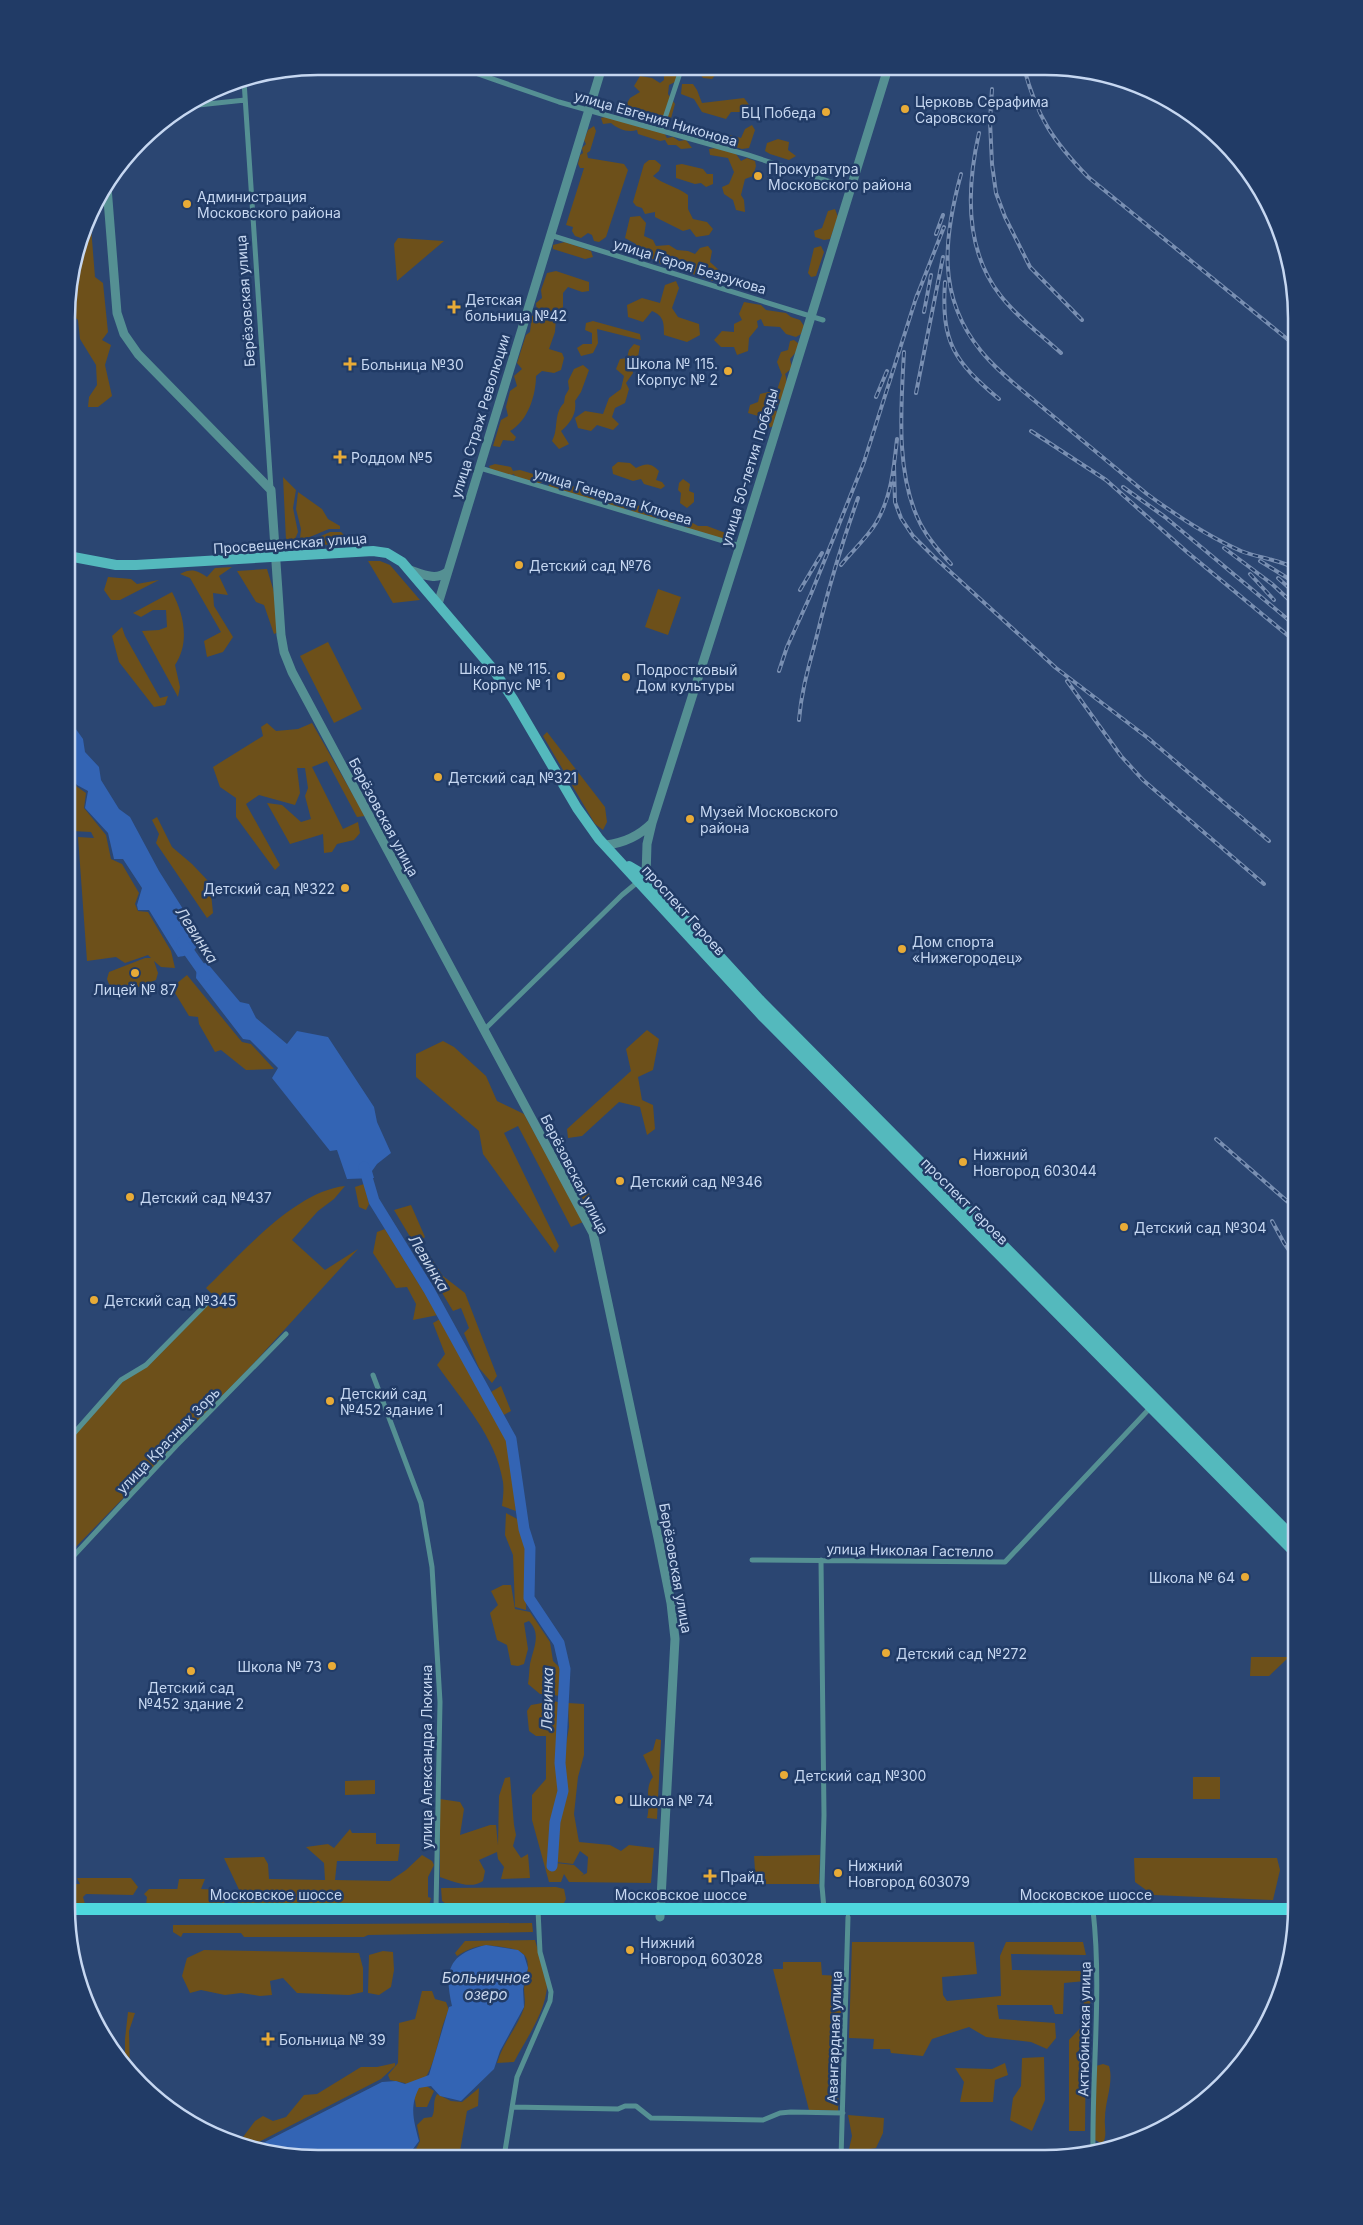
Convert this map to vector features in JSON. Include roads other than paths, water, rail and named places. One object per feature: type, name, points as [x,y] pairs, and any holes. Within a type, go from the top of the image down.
[{"type":"main road","name":"Просвещенская улица","points":[[75,557],[116,564],[136,565],[381,552],[397,559],[410,570],[475,646],[503,684],[587,824],[606,845]]},
{"type":"main road","name":"проспект Героев","points":[[606,845],[621,861],[643,879],[1288,1532]]},
{"type":"main road","name":"проспект Героев","points":[[643,879],[763,1017],[1288,1546]]},
{"type":"main road","name":"Московское шоссе","points":[[75,1908],[436,1909],[538,1913]]},
{"type":"main road","name":"Московское шоссе","points":[[660,1913],[824,1909],[1288,1914]]},
{"type":"main road","name":"Московское шоссе","points":[[76,1916],[660,1913],[848,1917],[1093,1912]]},
{"type":"street","name":"улица Евгения Никонова","points":[[482,75],[589,110],[661,130],[849,188]]},
{"type":"street","name":"улица Страж Революции","points":[[438,604],[600,75]]},
{"type":"street","points":[[661,130],[679,75]]},
{"type":"street","name":"улица 50-летия Победы","points":[[643,879],[647,844],[652,823],[886,75]]},
{"type":"street","name":"Берёзовская улица","points":[[244,87],[281,635],[284,652],[292,672],[593,1234],[660,1546],[671,1603],[675,1639],[660,1913]]},
{"type":"street","points":[[202,105],[245,100]]},
{"type":"street","points":[[108,196],[117,313],[124,334],[138,354],[271,490]]},
{"type":"street","name":"улица Героя Безрукова","points":[[550,235],[823,320]]},
{"type":"street","name":"улица Генерала Клюева","points":[[480,468],[740,546]]},
{"type":"street","points":[[410,570],[434,577],[441,576],[447,572]]},
{"type":"street","points":[[606,845],[618,844],[642,833],[652,823]]},
{"type":"street","points":[[484,1030],[622,895],[643,879]]},
{"type":"street","points":[[75,1432],[121,1380],[146,1365],[214,1296]]},
{"type":"street","name":"улица Красных Зорь","points":[[75,1554],[176,1446],[286,1334]]},
{"type":"street","name":"улица Александра Люкина","points":[[373,1375],[421,1503],[432,1567],[440,1702],[436,1909]]},
{"type":"street","name":"улица Николая Гастелло","points":[[752,1560],[1005,1562],[1151,1407]]},
{"type":"street","points":[[821,1560],[824,1815],[822,1886],[824,1909]]},
{"type":"street","name":"Актюбинская улица","points":[[1093,1912],[1096,1937],[1096,2066],[1093,2145]]},
{"type":"street","points":[[505,2150],[516,2077],[550,2001],[550,1992],[540,1952],[538,1913]]},
{"type":"street","name":"Авангардная улица","points":[[841,2150],[848,1917]]},
{"type":"street","points":[[512,2107],[618,2109],[625,2106],[636,2106],[651,2118],[763,2120],[780,2113],[791,2112],[843,2113]]},
{"type":"water","points":[[75,728],[83,739],[85,752],[99,767],[101,780],[119,809],[130,817],[159,871],[200,936],[193,951],[178,957],[149,910],[138,910],[137,905],[142,888],[123,859],[114,859],[108,833],[85,808],[88,791],[75,783]]},
{"type":"water","points":[[207,963],[240,1002],[249,1004],[256,1018],[287,1044],[297,1031],[328,1037],[374,1107],[377,1122],[391,1153],[377,1164],[372,1171],[374,1178],[347,1179],[337,1150],[330,1151],[272,1078],[278,1068],[250,1040],[243,1039],[196,978],[197,964]]},
{"type":"water","name":"Больничное озеро","points":[[486,1945],[518,1950],[524,1955],[528,1968],[523,1989],[524,2007],[500,2051],[494,2069],[461,2101],[440,2096],[431,2086],[419,2088],[413,2108],[419,2141],[412,2150],[318,2150],[286,2148],[262,2143],[382,2082],[396,2081],[405,2084],[429,2075],[449,2007],[452,2006],[449,1974],[456,1959],[473,1949]]},
{"type":"waterway","name":"Левинка","points":[[182,942],[206,976]]},
{"type":"waterway","name":"Левинка","points":[[364,1167],[374,1201],[429,1290],[511,1439],[524,1529],[530,1548],[529,1598],[559,1643],[565,1669],[560,1763],[563,1791],[555,1822],[552,1866]]},
{"type":"railway","points":[[1026,75],[1035,101],[1048,127],[1065,152],[1088,177],[1288,340]]},
{"type":"railway","points":[[992,89],[990,121],[992,164],[996,193],[1005,217],[1030,267],[1082,320]]},
{"type":"railway","points":[[979,133],[972,174],[971,195],[974,238],[980,258],[988,277],[1000,295],[1021,318],[1061,353]]},
{"type":"railway","points":[[961,174],[955,197],[948,243],[950,287],[956,309],[981,351],[1018,387],[1147,494],[1204,532],[1228,545],[1255,556],[1288,565]]},
{"type":"railway","points":[[936,234],[943,215]]},
{"type":"railway","points":[[915,301],[944,227]]},
{"type":"railway","points":[[916,393],[943,257]]},
{"type":"railway","points":[[924,312],[931,275]]},
{"type":"railway","points":[[945,282],[944,303],[948,336],[961,361],[999,399]]},
{"type":"railway","points":[[779,671],[787,647],[811,594],[864,462],[917,295]]},
{"type":"railway","points":[[904,352],[901,418],[903,463],[907,485],[921,525],[931,541],[951,564]]},
{"type":"railway","points":[[876,397],[887,371]]},
{"type":"railway","points":[[1031,431],[1106,480],[1187,552],[1288,636]]},
{"type":"railway","points":[[841,565],[868,534],[881,513],[891,482],[897,439]]},
{"type":"railway","points":[[894,465],[895,502],[901,518],[913,536],[1056,668],[1148,738],[1269,841]]},
{"type":"railway","points":[[1123,487],[1165,517],[1288,620]]},
{"type":"railway","points":[[799,720],[805,681],[825,603],[858,498]]},
{"type":"railway","points":[[1224,548],[1272,584],[1288,599]]},
{"type":"railway","points":[[800,590],[822,553]]},
{"type":"railway","points":[[1260,561],[1288,578]]},
{"type":"railway","points":[[1250,574],[1274,600]]},
{"type":"railway","points":[[1278,578],[1288,587]]},
{"type":"railway","points":[[1067,681],[1121,756],[1143,780],[1264,884]]},
{"type":"railway","points":[[1216,1139],[1288,1202]]},
{"type":"railway","points":[[1272,1221],[1288,1249]]},
{"type":"place","name":"Церковь Серафима Саровского","points":[[905,109]]},
{"type":"place","name":"БЦ Победа","points":[[826,112]]},
{"type":"place","name":"Прокуратура Московского района","points":[[758,176]]},
{"type":"place","name":"Администрация Московского района","points":[[187,204]]},
{"type":"place","name":"Детская больница №42","points":[[454,307]]},
{"type":"place","name":"Больница №30","points":[[350,364]]},
{"type":"place","name":"Школа № 115. Корпус № 2","points":[[728,371]]},
{"type":"place","name":"Роддом №5","points":[[340,457]]},
{"type":"place","name":"Детский сад №76","points":[[519,565]]},
{"type":"place","name":"Школа № 115. Корпус № 1","points":[[561,676]]},
{"type":"place","name":"Подростковый Дом культуры","points":[[626,677]]},
{"type":"place","name":"Детский сад №321","points":[[438,777]]},
{"type":"place","name":"Музей Московского района","points":[[690,819]]},
{"type":"place","name":"Детский сад №322","points":[[345,888]]},
{"type":"place","name":"Дом спорта «Нижегородец»","points":[[902,949]]},
{"type":"place","name":"Лицей № 87","points":[[135,973]]},
{"type":"place","name":"Нижний Новгород 603044","points":[[963,1162]]},
{"type":"place","name":"Детский сад №346","points":[[620,1181]]},
{"type":"place","name":"Детский сад №437","points":[[130,1197]]},
{"type":"place","name":"Детский сад №304","points":[[1124,1227]]},
{"type":"place","name":"Детский сад №345","points":[[94,1300]]},
{"type":"place","name":"Детский сад №452 здание 1","points":[[330,1401]]},
{"type":"place","name":"Школа № 64","points":[[1245,1577]]},
{"type":"place","name":"Детский сад №272","points":[[886,1653]]},
{"type":"place","name":"Школа № 73","points":[[332,1666]]},
{"type":"place","name":"Детский сад №452 здание 2","points":[[191,1671]]},
{"type":"place","name":"Детский сад №300","points":[[784,1775]]},
{"type":"place","name":"Школа № 74","points":[[619,1800]]},
{"type":"place","name":"Нижний Новгород 603079","points":[[838,1873]]},
{"type":"place","name":"Прайд","points":[[710,1876]]},
{"type":"place","name":"Нижний Новгород 603028","points":[[630,1950]]},
{"type":"place","name":"Больница № 39","points":[[268,2039]]}]
